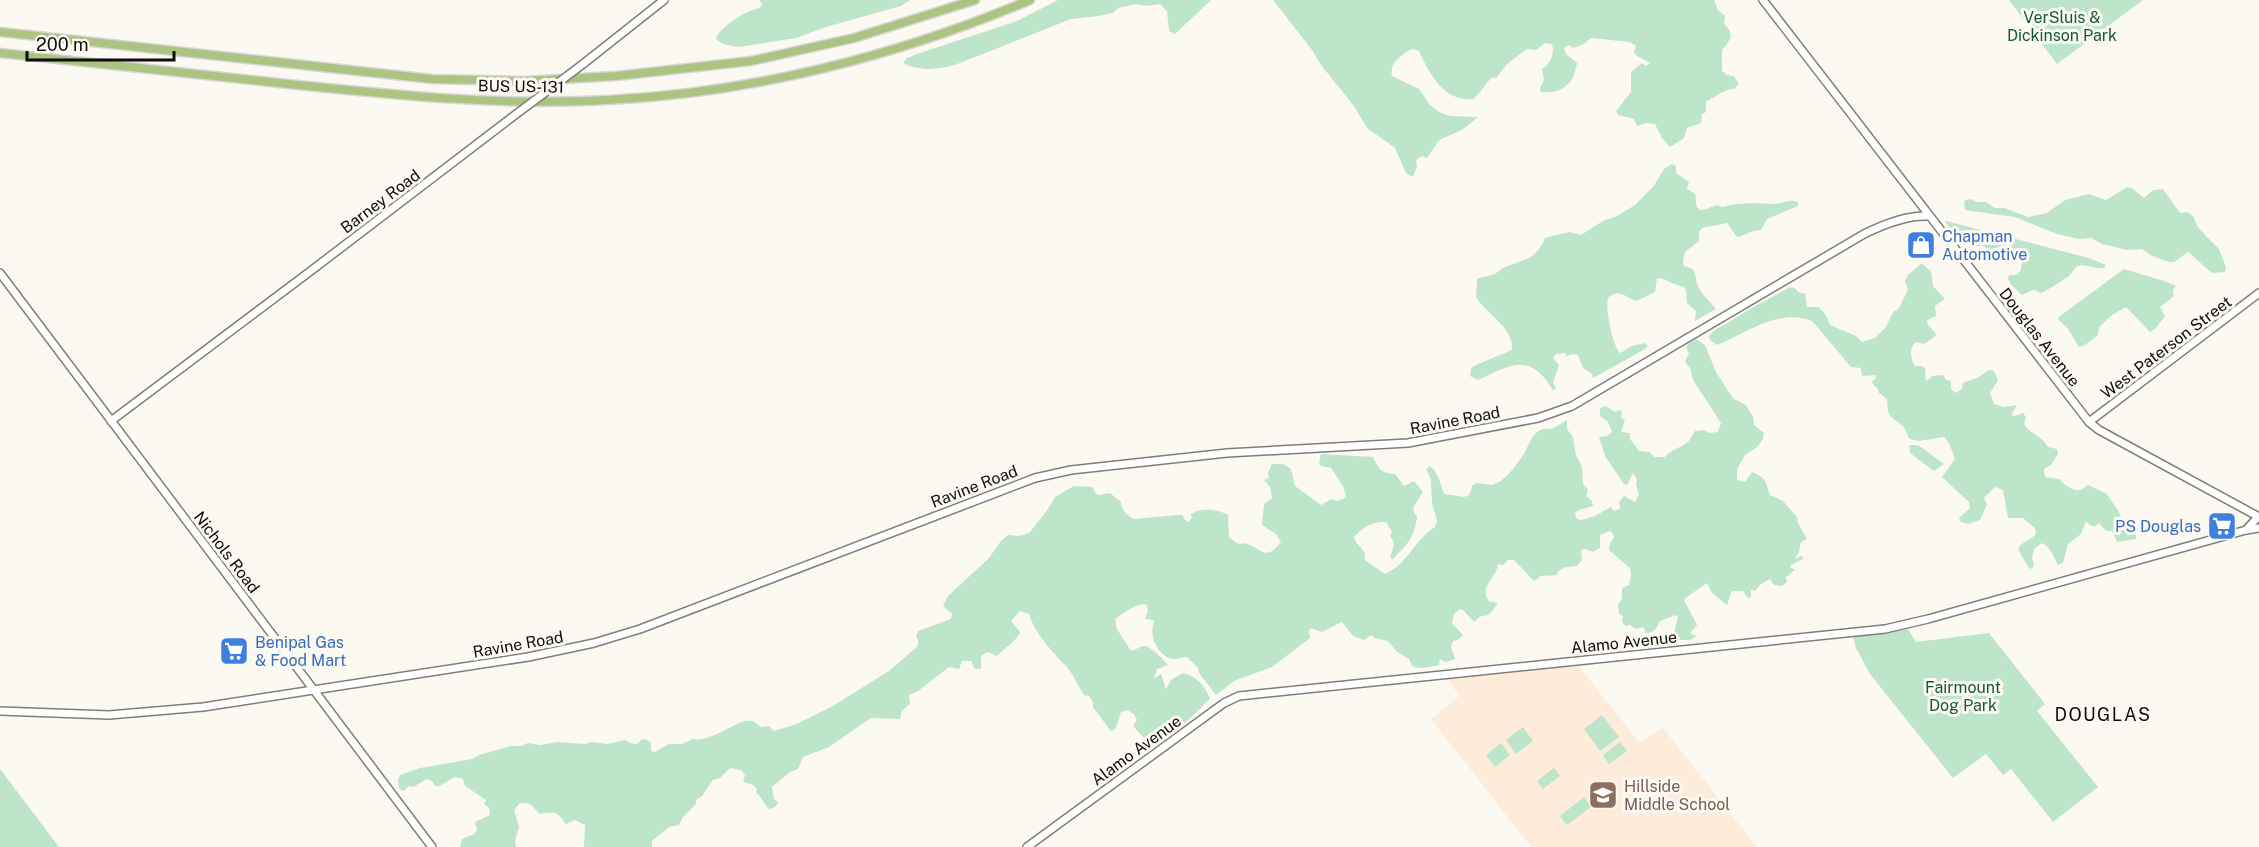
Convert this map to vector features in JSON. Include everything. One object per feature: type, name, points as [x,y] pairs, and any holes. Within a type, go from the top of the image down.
[{"type":"highway","name":"BUS US-131","points":[[0,32],[432,79],[525,81],[616,76],[751,61],[854,38],[975,0]]},
{"type":"highway","name":"BUS US-131","points":[[0,53],[452,100],[606,100],[689,92],[755,82],[867,57],[926,40],[1030,0]]},
{"type":"street","name":"Barney Road","points":[[111,421],[664,0]]},
{"type":"street","name":"Douglas Avenue","points":[[1763,0],[2089,422],[2099,430],[2258,517]]},
{"type":"street","name":"Ravine Road","points":[[0,711],[136,714],[203,707],[528,657],[614,638],[666,620],[1043,476],[1071,470],[1227,453],[1408,443],[1548,416],[1572,406],[1864,234],[1895,221],[1917,215],[1928,216]]},
{"type":"street","name":"Nichols Road","points":[[0,273],[432,847]]},
{"type":"street","name":"West Paterson Street","points":[[2089,422],[2259,293]]},
{"type":"street","points":[[2246,530],[2258,517]]},
{"type":"street","name":"Alamo Avenue","points":[[1027,847],[1224,704],[1239,696],[1885,629],[2259,528]]},
{"type":"shaded area","name":"Hillside Middle School","points":[[1577,664],[1639,742],[1663,728],[1757,847],[1531,847],[1431,719],[1459,696],[1447,678]]},
{"type":"green space","points":[[759,0],[910,0],[901,6],[796,38],[739,47],[723,44],[716,39],[722,29],[735,19],[760,8],[762,4]]},
{"type":"green space","points":[[1058,0],[1211,0],[1175,34],[1169,31],[1167,11],[1160,4],[1147,6],[1136,4],[1118,8],[1113,13],[1071,19],[955,65],[922,69],[903,63],[907,58],[917,54],[1017,21]]},
{"type":"green space","points":[[1273,0],[1714,0],[1718,10],[1725,16],[1724,24],[1731,34],[1722,50],[1722,71],[1734,76],[1739,84],[1734,89],[1727,90],[1706,101],[1706,112],[1702,114],[1701,123],[1687,128],[1684,138],[1670,147],[1655,124],[1646,123],[1637,126],[1634,119],[1618,115],[1616,111],[1631,92],[1631,72],[1642,63],[1646,66],[1650,63],[1637,56],[1634,52],[1636,46],[1630,42],[1591,38],[1582,45],[1573,48],[1569,45],[1564,48],[1566,54],[1577,63],[1573,77],[1561,89],[1548,92],[1541,92],[1540,88],[1544,80],[1542,69],[1551,59],[1552,44],[1545,43],[1536,50],[1527,49],[1507,64],[1497,77],[1491,78],[1474,99],[1463,99],[1446,91],[1433,78],[1419,51],[1412,49],[1394,63],[1392,76],[1419,89],[1430,105],[1439,112],[1450,116],[1478,117],[1462,130],[1439,140],[1427,158],[1422,156],[1416,160],[1417,166],[1413,177],[1406,173],[1395,148],[1367,128],[1354,106]]},
{"type":"green space","name":"VerSluis & Dickinson Park","points":[[2009,0],[2143,0],[2057,64]]},
{"type":"green space","points":[[1672,164],[1676,166],[1676,173],[1689,182],[1687,189],[1695,194],[1697,208],[1702,210],[1717,205],[1722,207],[1791,201],[1798,202],[1798,206],[1767,219],[1761,230],[1737,237],[1727,223],[1702,228],[1699,232],[1699,241],[1685,252],[1683,261],[1684,266],[1693,269],[1698,287],[1716,309],[1695,321],[1696,311],[1687,303],[1684,287],[1664,280],[1657,278],[1655,292],[1636,301],[1617,293],[1610,296],[1607,306],[1610,325],[1620,353],[1632,346],[1644,343],[1648,346],[1593,378],[1592,374],[1583,368],[1578,355],[1567,356],[1565,353],[1556,354],[1553,358],[1559,365],[1553,382],[1556,389],[1553,390],[1545,378],[1528,366],[1511,366],[1478,380],[1470,376],[1471,368],[1512,350],[1509,334],[1476,297],[1477,279],[1494,274],[1533,255],[1545,238],[1569,232],[1581,235],[1603,221],[1617,216],[1635,205],[1653,187],[1664,169]]},
{"type":"green space","points":[[2127,187],[2144,198],[2153,190],[2163,189],[2180,213],[2187,212],[2193,216],[2198,227],[2219,249],[2226,267],[2225,272],[2212,273],[2188,252],[2174,262],[2169,262],[2152,256],[2142,249],[2127,250],[2102,244],[2091,238],[2079,239],[2057,234],[2015,217],[1965,210],[1964,201],[1971,199],[2028,217],[2047,213],[2065,200],[2089,194],[2106,200]]},
{"type":"green space","points":[[1946,221],[2089,258],[2106,265],[2104,268],[2076,267],[2068,277],[2043,292],[2033,290],[2022,295],[2008,279],[2009,275],[2016,275],[2021,270],[2022,259],[2006,247],[2001,246],[1990,250],[1981,245],[1976,247],[1972,245],[1965,233],[1955,233]]},
{"type":"green space","points":[[1922,263],[1931,272],[1933,286],[1945,299],[1935,306],[1936,316],[1927,320],[1928,325],[1937,335],[1924,344],[1916,342],[1911,350],[1915,366],[1925,368],[1926,381],[1933,376],[1943,375],[1946,380],[1951,381],[1951,389],[1955,393],[1962,389],[1963,383],[1989,370],[1994,371],[1998,380],[1990,393],[1994,404],[2004,407],[2017,405],[2011,415],[2023,413],[2026,417],[2024,424],[2048,447],[2057,449],[2058,454],[2051,465],[2044,469],[2045,477],[2059,479],[2074,490],[2080,490],[2088,485],[2107,494],[2122,520],[2135,529],[2136,539],[2117,542],[2112,531],[2106,531],[2099,523],[2091,526],[2086,521],[2081,534],[2068,544],[2063,563],[2058,565],[2050,550],[2042,543],[2034,549],[2032,557],[2034,566],[2031,569],[2018,549],[2034,536],[2035,528],[2023,518],[2008,518],[2003,490],[1995,487],[1984,498],[1987,504],[1980,520],[1968,524],[1961,522],[1959,518],[1970,508],[1969,502],[1942,477],[1955,459],[1949,443],[1944,437],[1919,441],[1910,439],[1903,426],[1890,416],[1887,399],[1871,382],[1876,378],[1875,375],[1862,376],[1861,368],[1851,367],[1812,321],[1799,318],[1775,320],[1717,345],[1710,340],[1709,336],[1717,329],[1790,287],[1805,294],[1807,307],[1819,307],[1830,325],[1856,336],[1862,342],[1875,338],[1886,327],[1893,312],[1899,308],[1908,290],[1905,281],[1908,275]]},
{"type":"green space","points":[[2124,269],[2176,286],[2173,290],[2174,296],[2160,307],[2165,316],[2150,332],[2126,307],[2112,315],[2099,327],[2098,335],[2079,347],[2068,329],[2058,319]]},
{"type":"green space","points":[[1696,339],[1705,345],[1716,372],[1730,394],[1734,399],[1746,405],[1753,417],[1754,425],[1764,433],[1757,447],[1745,455],[1737,469],[1737,480],[1745,482],[1752,472],[1761,477],[1770,495],[1783,501],[1797,517],[1807,539],[1801,542],[1795,558],[1803,556],[1803,559],[1791,565],[1790,567],[1795,570],[1786,577],[1787,582],[1782,586],[1774,585],[1770,579],[1755,591],[1751,590],[1751,597],[1748,598],[1743,591],[1732,591],[1727,605],[1712,593],[1707,583],[1684,599],[1697,625],[1691,634],[1697,636],[1690,640],[1673,638],[1678,617],[1675,615],[1660,621],[1655,630],[1649,633],[1645,633],[1644,627],[1636,629],[1622,622],[1623,616],[1619,614],[1618,605],[1622,598],[1622,588],[1629,585],[1631,575],[1630,568],[1609,550],[1614,538],[1610,531],[1600,535],[1600,548],[1593,552],[1581,550],[1582,560],[1577,566],[1566,567],[1558,571],[1557,575],[1541,576],[1534,581],[1514,560],[1508,560],[1503,565],[1498,564],[1487,587],[1486,596],[1489,601],[1498,603],[1489,614],[1481,616],[1474,622],[1460,609],[1454,614],[1452,623],[1463,635],[1453,641],[1451,647],[1455,659],[1446,662],[1440,659],[1439,665],[1429,667],[1412,666],[1409,659],[1397,652],[1388,641],[1371,635],[1364,640],[1353,636],[1342,622],[1322,632],[1311,628],[1310,638],[1272,667],[1234,681],[1216,695],[1199,673],[1198,668],[1187,657],[1172,659],[1162,654],[1153,639],[1154,620],[1145,619],[1148,611],[1147,605],[1133,608],[1115,619],[1117,629],[1131,651],[1143,646],[1147,647],[1164,660],[1168,665],[1157,669],[1154,678],[1161,674],[1166,689],[1171,680],[1183,673],[1200,682],[1210,699],[1186,722],[1174,727],[1158,744],[1151,747],[1146,748],[1144,738],[1133,726],[1137,720],[1134,714],[1127,710],[1121,712],[1116,728],[1110,730],[1093,707],[1089,696],[1084,695],[1069,669],[1039,635],[1029,614],[1020,611],[1011,621],[1020,632],[1018,636],[997,656],[987,652],[981,656],[981,668],[974,668],[971,661],[962,661],[959,669],[949,667],[918,691],[909,695],[910,704],[902,711],[900,719],[871,718],[829,747],[803,757],[798,769],[790,772],[772,787],[774,799],[778,802],[775,807],[769,809],[756,793],[757,789],[743,782],[745,775],[741,770],[730,768],[720,778],[713,780],[679,825],[669,827],[652,841],[652,847],[584,847],[585,825],[575,820],[566,824],[555,813],[539,814],[526,803],[519,804],[514,810],[519,827],[515,841],[516,847],[460,847],[462,839],[474,834],[477,830],[475,822],[490,815],[489,808],[484,804],[486,800],[465,786],[463,779],[455,777],[439,786],[435,786],[427,779],[413,787],[409,786],[404,791],[399,789],[400,775],[420,768],[472,759],[479,755],[528,743],[540,745],[557,742],[608,744],[625,740],[637,744],[642,739],[651,743],[651,751],[655,752],[669,744],[682,744],[693,739],[709,737],[741,722],[754,721],[761,727],[769,726],[774,731],[797,724],[831,707],[889,671],[918,646],[916,636],[918,631],[951,619],[952,614],[943,606],[948,596],[989,558],[1001,541],[1008,535],[1019,536],[1029,533],[1055,497],[1074,486],[1093,487],[1098,495],[1110,493],[1121,502],[1127,514],[1134,519],[1183,515],[1188,522],[1192,518],[1191,514],[1196,512],[1219,511],[1228,515],[1229,537],[1237,543],[1246,543],[1267,553],[1281,542],[1276,534],[1262,525],[1264,504],[1272,498],[1270,487],[1264,480],[1269,478],[1268,473],[1272,464],[1283,464],[1291,469],[1295,486],[1321,505],[1332,499],[1337,501],[1346,496],[1343,486],[1331,468],[1321,466],[1319,462],[1321,454],[1373,457],[1383,471],[1395,474],[1404,486],[1414,481],[1423,492],[1413,508],[1417,516],[1412,535],[1393,559],[1390,558],[1394,544],[1390,536],[1392,532],[1386,522],[1368,525],[1354,537],[1365,553],[1365,560],[1385,574],[1400,564],[1422,538],[1435,527],[1437,521],[1432,503],[1431,480],[1426,469],[1430,466],[1435,472],[1444,494],[1464,497],[1469,495],[1473,485],[1477,483],[1496,484],[1517,464],[1537,432],[1546,428],[1552,429],[1567,420],[1567,429],[1573,437],[1576,455],[1582,467],[1583,484],[1588,490],[1586,496],[1592,501],[1593,506],[1579,510],[1575,513],[1576,518],[1579,520],[1588,518],[1611,507],[1614,511],[1620,509],[1619,502],[1624,496],[1635,502],[1639,494],[1637,479],[1633,473],[1627,485],[1624,484],[1605,456],[1599,437],[1607,436],[1612,432],[1608,422],[1600,416],[1600,409],[1605,406],[1615,412],[1620,410],[1621,418],[1625,420],[1621,432],[1630,433],[1630,439],[1639,451],[1650,452],[1654,457],[1665,457],[1689,441],[1695,431],[1718,432],[1721,423],[1693,380],[1690,368],[1685,362],[1689,353],[1686,348]]},
{"type":"green space","points":[[1909,445],[1918,445],[1944,464],[1934,471],[1910,453]]},
{"type":"green space","name":"Fairmount Dog Park","points":[[1908,629],[1916,642],[1989,633],[2045,704],[2037,711],[2098,787],[2053,822],[2011,769],[2003,775],[1986,754],[1953,778],[1870,674],[1856,648],[1853,637]]},
{"type":"green space","points":[[1602,715],[1619,737],[1600,751],[1584,729]]},
{"type":"green space","points":[[1523,727],[1533,741],[1516,754],[1506,740]]},
{"type":"green space","points":[[1620,742],[1627,751],[1609,764],[1603,755]]},
{"type":"green space","points":[[1501,743],[1510,755],[1495,767],[1486,755]]},
{"type":"green space","points":[[1554,768],[1560,776],[1543,789],[1537,781]]},
{"type":"green space","points":[[0,769],[59,847],[0,847]]},
{"type":"green space","points":[[1584,797],[1591,807],[1567,825],[1560,816]]},
{"type":"place","name":"Chapman Automotive","points":[[1921,245]]},
{"type":"place","name":"PS Douglas","points":[[2222,526]]},
{"type":"place","name":"Benipal Gas & Food Mart","points":[[234,651]]},
{"type":"place","name":"Hillside Middle School","points":[[1603,795]]},
{"type":"district","name":"DOUGLAS","points":[[2103,715]]}]
